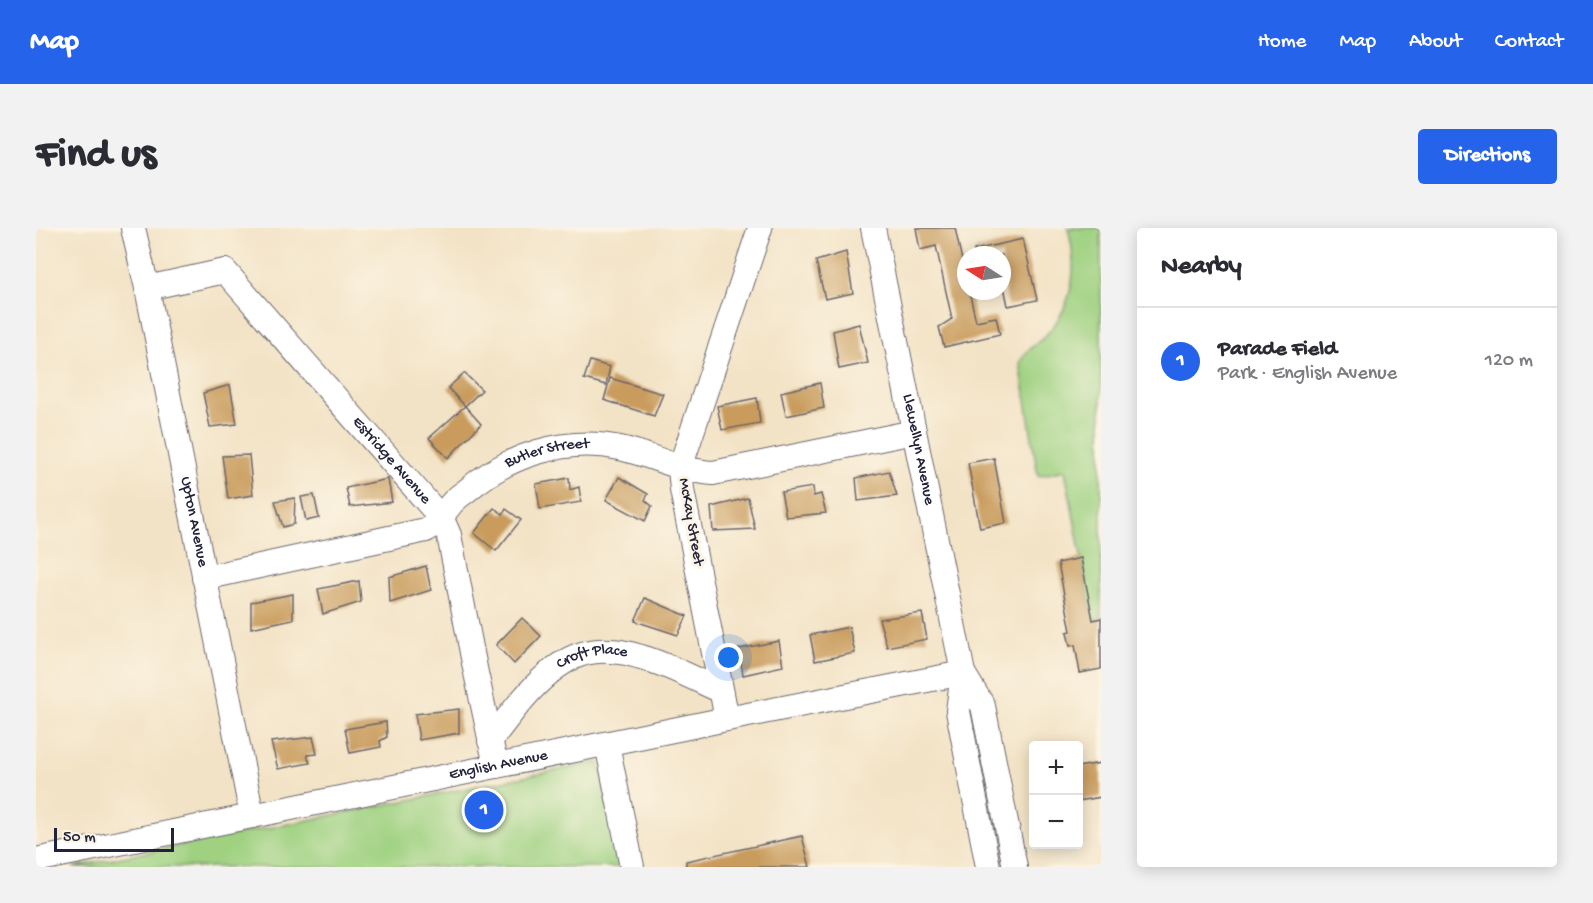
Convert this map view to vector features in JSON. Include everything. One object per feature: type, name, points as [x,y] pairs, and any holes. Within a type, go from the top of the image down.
[{"type":"street","name":"Upton Avenue","points":[[133,228],[147,288],[252,816]]},
{"type":"street","name":"McKay Street","points":[[726,719],[682,490],[680,468],[760,228]]},
{"type":"street","name":"Llewellyn Avenue","points":[[873,228],[963,672],[958,711],[988,867]]},
{"type":"street","name":"Estridge Avenue","points":[[147,288],[225,271],[442,519],[449,535],[496,766]]},
{"type":"street","name":"Butler Street","points":[[204,578],[426,530],[442,519],[448,507],[486,475],[522,456],[545,450],[570,446],[618,448],[680,468],[713,473],[914,432]]},
{"type":"street","name":"Croft Place","points":[[490,741],[535,686],[564,663],[582,654],[605,651],[641,657],[660,663],[721,691]]},
{"type":"street","name":"Llewellyn Avenue","points":[[963,672],[983,706],[1015,867]]},
{"type":"street","name":"English Avenue","points":[[36,860],[963,672]]},
{"type":"street","points":[[606,744],[632,867]]},
{"type":"green space","points":[[1068,228],[1101,228],[1101,618],[1093,620],[1065,470],[1038,476],[1020,362],[1055,324],[1068,299],[1073,257]]},
{"type":"green space","points":[[599,762],[620,867],[73,867]]},
{"type":"building","points":[[916,228],[955,228],[959,246],[957,246],[957,300],[971,300],[976,321],[996,317],[1000,334],[944,347],[939,327],[952,319],[936,246],[920,250]]},
{"type":"building","points":[[1023,239],[1037,300],[1008,306],[1007,300],[1011,300],[1011,246],[992,246]]},
{"type":"building","points":[[846,252],[853,293],[825,299],[816,261]]},
{"type":"building","points":[[859,324],[868,363],[839,369],[833,331]]},
{"type":"building","points":[[590,361],[610,367],[606,385],[584,379]]},
{"type":"building","points":[[464,373],[482,390],[465,406],[448,388]]},
{"type":"building","points":[[610,378],[663,394],[654,416],[604,400]]},
{"type":"building","points":[[820,383],[824,408],[786,416],[781,392]]},
{"type":"building","points":[[230,385],[237,424],[210,427],[203,393]]},
{"type":"building","points":[[757,398],[760,423],[722,430],[717,406]]},
{"type":"building","points":[[465,406],[481,424],[448,458],[429,438]]},
{"type":"building","points":[[249,455],[253,495],[228,499],[222,456]]},
{"type":"building","points":[[994,458],[1006,523],[980,528],[968,463]]},
{"type":"building","points":[[889,471],[897,496],[858,501],[856,478]]},
{"type":"building","points":[[619,477],[648,494],[645,500],[652,506],[645,521],[606,500]]},
{"type":"building","points":[[569,478],[570,490],[579,487],[581,502],[540,509],[536,484]]},
{"type":"building","points":[[388,479],[392,502],[350,507],[346,488]]},
{"type":"building","points":[[813,487],[814,496],[821,494],[826,513],[786,517],[781,492]]},
{"type":"building","points":[[314,495],[319,518],[306,521],[301,497]]},
{"type":"building","points":[[295,498],[294,524],[283,527],[275,501]]},
{"type":"building","points":[[748,498],[755,529],[713,531],[711,507]]},
{"type":"building","points":[[494,508],[503,514],[506,509],[521,520],[496,551],[474,533]]},
{"type":"building","points":[[1081,558],[1093,620],[1101,618],[1101,669],[1080,673],[1075,645],[1070,646],[1067,632],[1071,631],[1058,563]]},
{"type":"building","points":[[426,566],[431,590],[390,603],[389,577]]},
{"type":"building","points":[[359,581],[361,602],[323,614],[318,589]]},
{"type":"building","points":[[293,594],[293,619],[251,628],[251,602]]},
{"type":"building","points":[[645,598],[687,616],[678,635],[635,621]]},
{"type":"building","points":[[922,613],[927,639],[887,647],[879,619]]},
{"type":"building","points":[[522,618],[541,636],[514,664],[496,645]]},
{"type":"building","points":[[849,627],[855,653],[815,661],[810,635]]},
{"type":"building","points":[[779,641],[783,666],[743,675],[739,649]]},
{"type":"building","points":[[459,709],[459,733],[419,740],[415,714]]},
{"type":"building","points":[[386,722],[387,737],[380,741],[381,747],[350,753],[345,729]]},
{"type":"building","points":[[313,737],[317,754],[307,755],[310,763],[278,769],[271,742]]},
{"type":"building","points":[[1101,763],[1101,797],[1083,800],[1083,766]]},
{"type":"building","points":[[802,836],[810,867],[686,867],[686,861]]},
{"type":"place","name":"Parade Field","points":[[484,810]]}]
